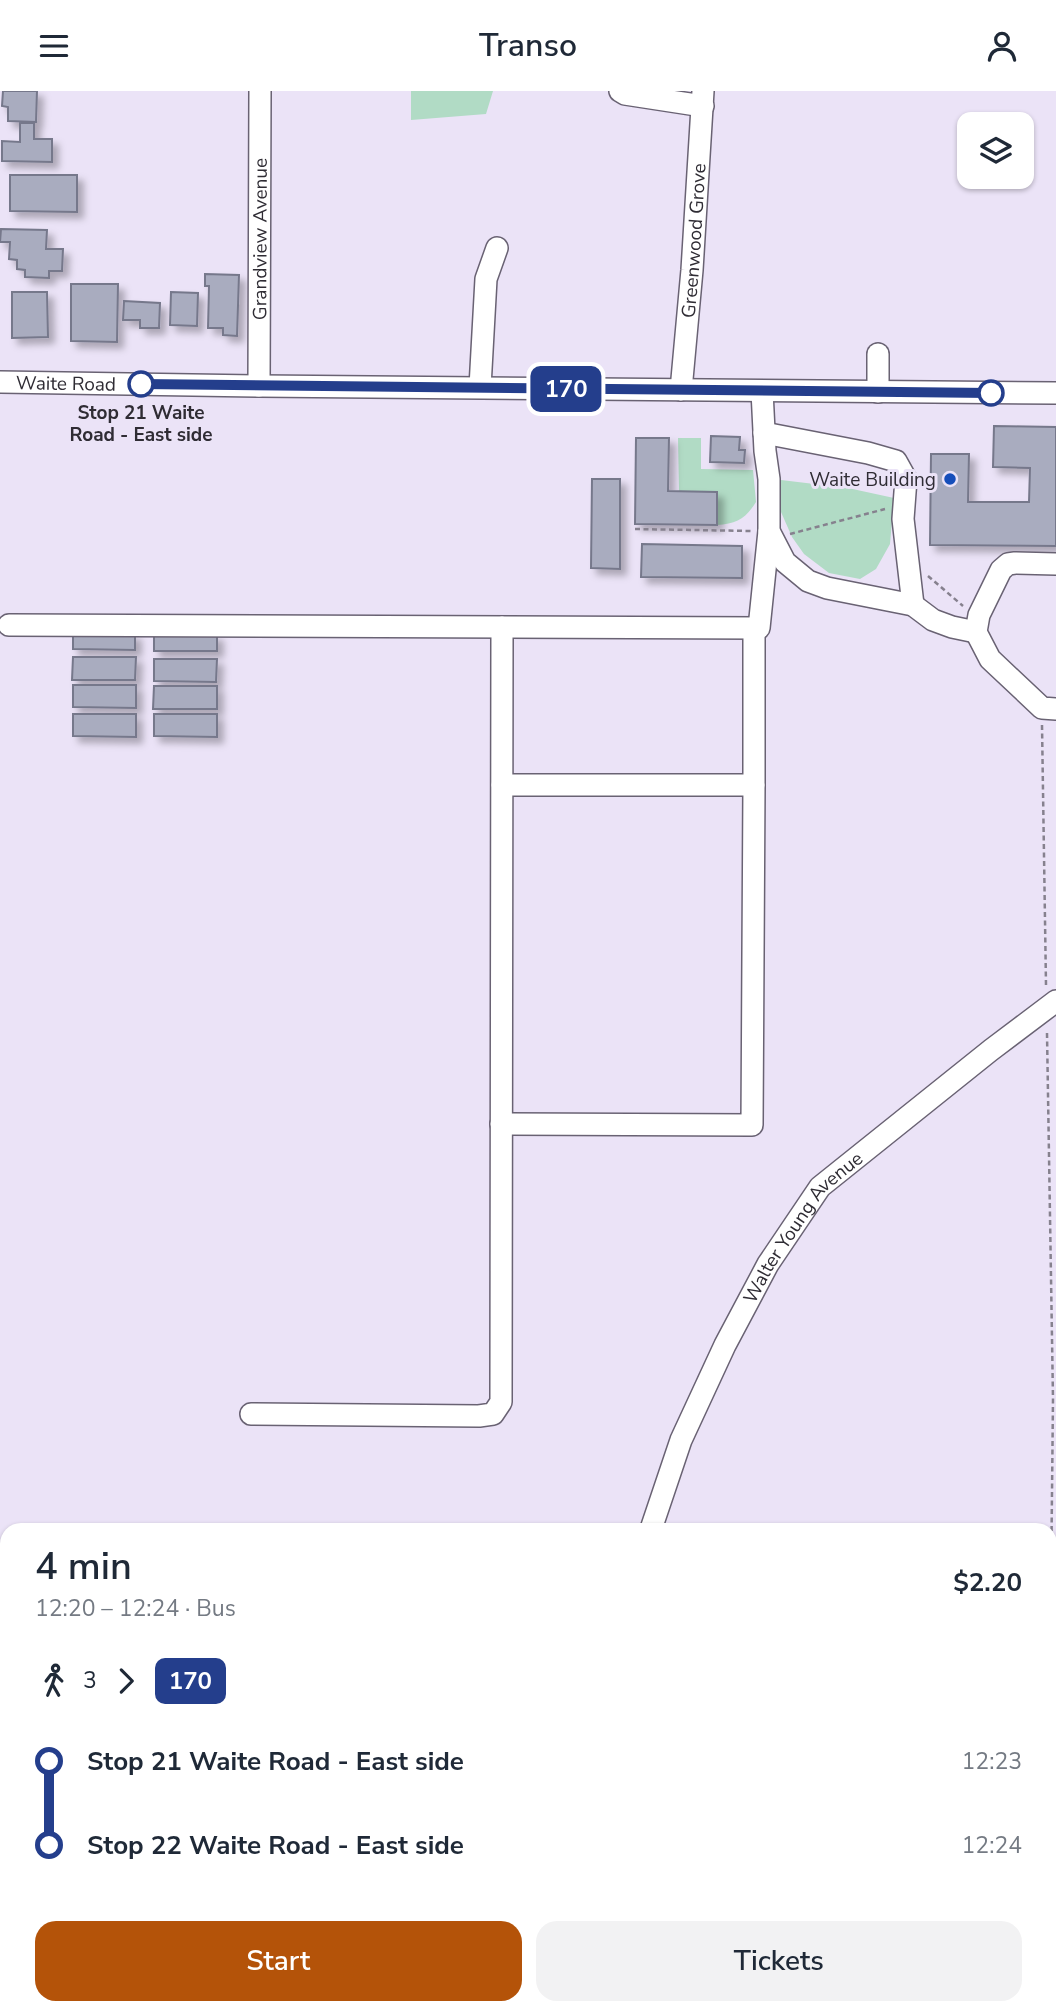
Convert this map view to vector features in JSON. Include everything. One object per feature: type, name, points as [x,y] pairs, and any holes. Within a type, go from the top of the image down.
[{"type":"street","name":"Grandview Avenue","points":[[259,386],[260,91]]},
{"type":"street","points":[[620,91],[625,94],[703,98]]},
{"type":"street","name":"Greenwood Grove","points":[[681,390],[703,98]]},
{"type":"street","points":[[480,387],[485,279],[497,248]]},
{"type":"street","points":[[878,354],[878,392]]},
{"type":"street","name":"Waite Road","points":[[0,381],[1056,393]]},
{"type":"street","points":[[9,625],[759,628],[771,534],[762,391]]},
{"type":"street","points":[[764,433],[896,461],[906,479],[904,519],[914,605]]},
{"type":"street","points":[[771,534],[786,562],[808,581],[850,593],[914,605],[933,620],[976,632]]},
{"type":"street","points":[[1049,708],[990,659],[976,632],[979,615],[1000,570],[1015,563],[1056,564]]},
{"type":"street","points":[[251,1414],[479,1416],[493,1414],[500,1402],[502,627]]},
{"type":"street","points":[[501,1124],[752,1125],[754,628]]},
{"type":"street","points":[[502,785],[754,785]]},
{"type":"street","name":"Walter Young Avenue","points":[[653,1523],[681,1440],[724,1345],[768,1264],[820,1187],[1051,1004]]},
{"type":"path","points":[[635,529],[771,534],[905,504]]},
{"type":"path","points":[[920,569],[966,608]]},
{"type":"path","points":[[1049,708],[1052,1523]]},
{"type":"green space","points":[[411,91],[493,91],[486,114],[411,120]]},
{"type":"green space","points":[[678,438],[701,438],[701,469],[753,470],[756,502],[745,516],[735,522],[717,525],[717,492],[679,491]]},
{"type":"green space","points":[[781,480],[848,488],[894,498],[890,544],[876,569],[860,579],[829,573],[804,554],[792,537],[781,512]]},
{"type":"building","points":[[3,91],[37,91],[36,122],[8,121],[8,107],[2,106]]},
{"type":"building","points":[[20,123],[34,123],[34,139],[52,139],[52,162],[2,161],[2,141],[20,142]]},
{"type":"building","points":[[10,175],[77,175],[77,212],[10,211]]},
{"type":"building","points":[[1,229],[47,230],[46,249],[63,249],[62,271],[49,271],[49,278],[25,277],[25,270],[17,269],[17,260],[9,259],[10,242],[0,242]]},
{"type":"building","points":[[205,274],[239,275],[237,336],[223,335],[223,328],[208,328],[209,286],[205,286]]},
{"type":"building","points":[[71,284],[118,284],[117,342],[71,341]]},
{"type":"building","points":[[12,292],[47,292],[48,337],[12,338]]},
{"type":"building","points":[[171,292],[198,293],[197,326],[170,325]]},
{"type":"building","points":[[124,301],[160,303],[159,328],[140,328],[140,320],[123,320]]},
{"type":"building","name":"Waite Building","points":[[994,426],[1056,427],[1056,546],[930,545],[931,454],[969,454],[968,502],[1029,502],[1030,468],[993,467]]},
{"type":"building","points":[[711,436],[740,437],[739,450],[745,450],[744,463],[710,462]]},
{"type":"building","points":[[636,438],[669,438],[668,491],[717,492],[717,525],[635,524]]},
{"type":"building","points":[[592,479],[620,479],[620,569],[591,568]]},
{"type":"building","points":[[642,544],[742,546],[742,578],[641,577]]},
{"type":"building","points":[[73,634],[135,634],[135,650],[73,649]]},
{"type":"building","points":[[154,635],[217,635],[217,651],[154,651]]},
{"type":"building","points":[[73,657],[136,657],[135,680],[72,680]]},
{"type":"building","points":[[154,659],[217,659],[216,682],[154,681]]},
{"type":"building","points":[[73,685],[136,685],[136,708],[73,707]]},
{"type":"building","points":[[154,686],[217,686],[217,709],[153,709]]},
{"type":"building","points":[[73,714],[136,714],[136,737],[73,736]]},
{"type":"building","points":[[154,714],[217,714],[217,737],[154,736]]},
{"type":"bus line","name":"170","points":[[141,384],[991,393]]},
{"type":"place","name":"Stop 21 Waite Road - East side","points":[[141,384]]},
{"type":"place","name":"Waite Building","points":[[950,479]]}]
